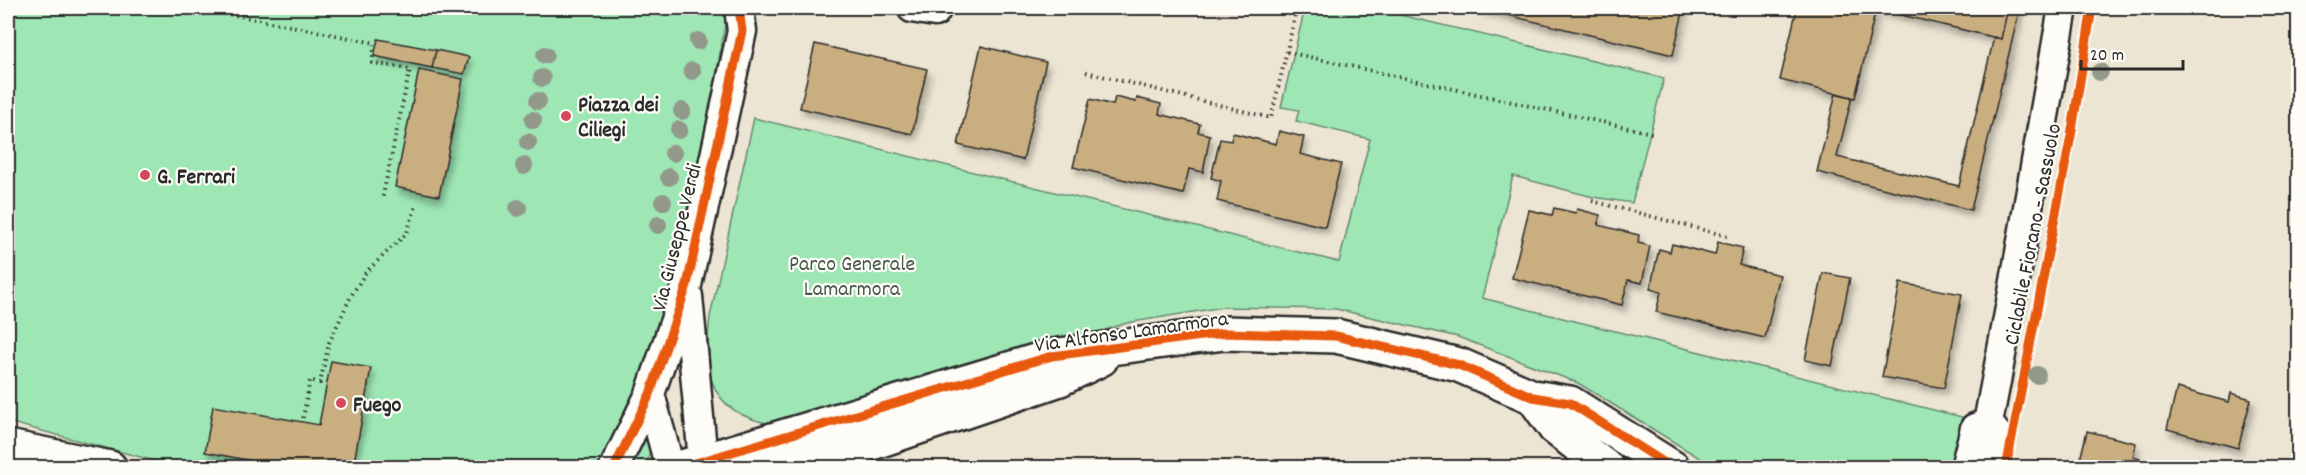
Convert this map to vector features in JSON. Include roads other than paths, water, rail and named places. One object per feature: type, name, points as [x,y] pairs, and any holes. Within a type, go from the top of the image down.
[{"type":"street","name":"Via Giuseppe Verdi","points":[[614,468],[650,394],[687,285],[742,31],[738,8]]},
{"type":"street","points":[[912,8],[935,12],[937,8]]},
{"type":"street","points":[[1988,468],[1996,433],[1988,423],[2063,8]]},
{"type":"street","name":"Via Giuseppe Verdi","points":[[687,285],[693,465]]},
{"type":"street","name":"Via Alfonso Lamarmora","points":[[693,465],[1052,356],[1126,348],[1224,333],[1336,336],[1459,365],[1533,397],[1570,403],[1673,468]]},
{"type":"street","name":"Via Alfonso Lamarmora","points":[[792,468],[1060,379],[1126,348]]},
{"type":"street","points":[[650,394],[670,468]]},
{"type":"street","points":[[1533,397],[1555,428],[1607,468]]},
{"type":"street","points":[[1965,468],[1975,428],[1988,423]]},
{"type":"street","name":"Via Alfonso Lamarmora","points":[[746,468],[826,443],[872,443]]},
{"type":"street","points":[[8,447],[110,468]]},
{"type":"place","name":"Piazza dei Ciliegi","points":[[566,116]]},
{"type":"place","name":"G. Ferrari","points":[[145,175]]},
{"type":"place","name":"Fuego","points":[[341,403]]},
{"type":"park label","name":"Parco Generale Lamarmora","points":[[852,274]]}]
